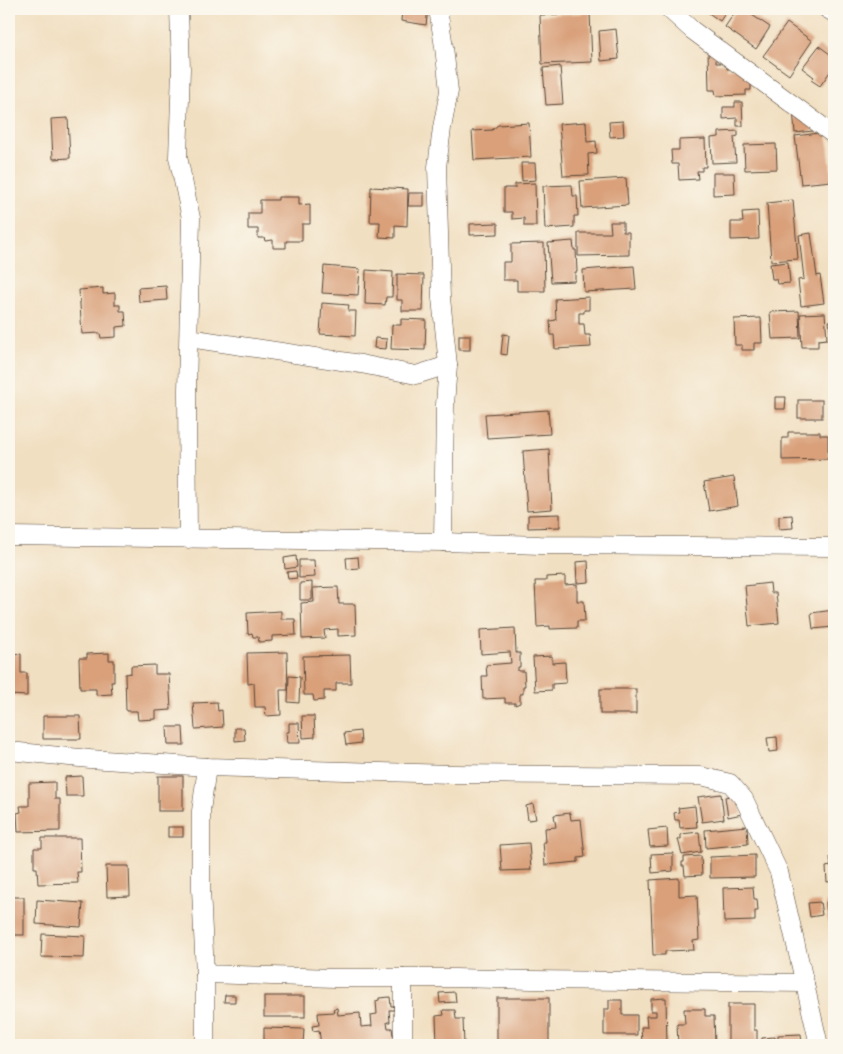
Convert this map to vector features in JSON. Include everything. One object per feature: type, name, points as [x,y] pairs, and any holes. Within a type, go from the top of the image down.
[{"type":"street","points":[[179,9],[181,69],[178,157],[191,218],[187,391],[188,539]]},
{"type":"street","points":[[438,9],[449,91],[437,167],[441,298],[448,365],[445,405],[443,542]]},
{"type":"street","points":[[669,9],[692,30],[834,134]]},
{"type":"street","points":[[828,9],[834,13]]},
{"type":"street","points":[[189,338],[362,364],[416,375],[448,365]]},
{"type":"street","points":[[9,536],[540,545],[834,547]]},
{"type":"street","points":[[9,751],[90,760],[207,767],[452,774],[701,776],[730,783],[744,799],[779,872],[819,1045]]},
{"type":"street","points":[[204,1045],[205,974],[201,889],[201,811],[207,767]]},
{"type":"street","points":[[205,974],[326,978],[805,983]]},
{"type":"street","points":[[403,978],[403,1045]]},
{"type":"building","points":[[367,9],[394,9],[394,14],[367,12]]},
{"type":"building","points":[[402,9],[428,9],[426,25],[401,21]]},
{"type":"building","points":[[703,9],[728,9],[720,21]]},
{"type":"building","points":[[737,9],[743,9],[770,27],[756,49],[725,27]]},
{"type":"building","points":[[590,13],[592,62],[542,64],[540,15]]},
{"type":"building","points":[[787,23],[812,41],[789,75],[763,56]]},
{"type":"building","points":[[616,29],[619,59],[601,61],[599,31]]},
{"type":"building","points":[[819,46],[834,57],[834,66],[820,86],[811,80],[814,77],[802,68]]},
{"type":"building","points":[[708,51],[716,51],[716,63],[727,63],[727,69],[737,68],[751,74],[751,90],[746,90],[746,95],[716,96],[715,90],[709,90]]},
{"type":"building","points":[[560,66],[563,104],[546,105],[543,68]]},
{"type":"building","points":[[735,102],[742,102],[743,126],[737,126],[737,118],[723,119],[723,107],[735,107]]},
{"type":"building","points":[[793,109],[812,120],[813,131],[795,133]]},
{"type":"building","points":[[68,118],[70,158],[53,159],[51,119]]},
{"type":"building","points":[[623,121],[624,136],[610,137],[609,122]]},
{"type":"building","points":[[586,122],[587,142],[596,141],[597,153],[588,154],[589,175],[563,176],[559,124]]},
{"type":"building","points":[[529,123],[531,157],[474,160],[472,131],[492,130],[498,125]]},
{"type":"building","points":[[738,131],[738,136],[734,137],[736,162],[712,163],[711,138],[719,137],[719,132]]},
{"type":"building","points":[[827,132],[832,181],[801,184],[795,136]]},
{"type":"building","points":[[705,139],[706,167],[702,167],[702,171],[697,171],[698,179],[679,180],[678,164],[672,164],[671,150],[679,150],[679,140]]},
{"type":"building","points":[[776,144],[777,169],[745,170],[744,145]]},
{"type":"building","points":[[521,163],[535,163],[536,180],[522,181]]},
{"type":"building","points":[[713,173],[734,173],[735,194],[713,195]]},
{"type":"building","points":[[626,178],[628,205],[582,208],[580,181]]},
{"type":"building","points":[[535,183],[536,226],[524,226],[524,218],[512,219],[512,212],[504,212],[504,188],[515,188],[515,184]]},
{"type":"building","points":[[572,185],[573,196],[577,196],[578,216],[574,216],[574,227],[545,229],[543,186]]},
{"type":"building","points":[[371,187],[408,189],[407,226],[395,225],[395,238],[379,237],[380,222],[370,222]]},
{"type":"building","points":[[409,193],[424,193],[424,206],[408,206]]},
{"type":"building","points":[[278,197],[299,197],[299,205],[310,204],[310,224],[302,224],[302,241],[286,241],[286,248],[273,248],[273,240],[265,241],[264,238],[258,238],[258,229],[248,229],[248,213],[260,213],[260,200],[278,200]]},
{"type":"building","points":[[793,200],[798,259],[771,261],[767,203]]},
{"type":"building","points":[[758,211],[759,239],[731,240],[731,222],[743,222],[742,212]]},
{"type":"building","points":[[610,222],[623,222],[623,232],[629,232],[629,255],[578,256],[578,233],[611,233]]},
{"type":"building","points":[[498,223],[498,234],[470,235],[470,224]]},
{"type":"building","points":[[811,233],[817,276],[820,275],[824,303],[801,306],[798,280],[804,279],[799,235]]},
{"type":"building","points":[[573,241],[574,250],[576,250],[577,272],[575,272],[575,281],[551,282],[548,243]]},
{"type":"building","points":[[544,243],[545,291],[517,291],[517,280],[503,280],[503,262],[511,262],[511,244]]},
{"type":"building","points":[[788,262],[790,283],[777,284],[776,279],[772,279],[770,264]]},
{"type":"building","points":[[324,266],[360,269],[358,295],[322,293]]},
{"type":"building","points":[[634,266],[636,289],[584,292],[583,270]]},
{"type":"building","points":[[366,270],[393,272],[392,297],[386,297],[385,305],[365,304]]},
{"type":"building","points":[[397,274],[424,275],[423,311],[402,311],[402,300],[397,300]]},
{"type":"building","points":[[166,286],[167,300],[139,302],[138,288]]},
{"type":"building","points":[[103,288],[103,294],[115,293],[115,305],[120,305],[120,311],[125,311],[126,326],[116,327],[116,337],[101,338],[100,333],[82,334],[79,290]]},
{"type":"building","points":[[589,297],[589,310],[579,313],[579,324],[584,324],[585,335],[590,335],[591,347],[555,349],[550,321],[556,320],[555,299]]},
{"type":"building","points":[[322,303],[349,305],[348,311],[356,311],[355,336],[320,334]]},
{"type":"building","points":[[799,311],[800,338],[772,339],[770,312]]},
{"type":"building","points":[[825,313],[827,339],[818,340],[818,347],[802,347],[800,314]]},
{"type":"building","points":[[761,318],[762,343],[754,343],[754,350],[742,350],[742,345],[735,345],[734,319]]},
{"type":"building","points":[[401,319],[426,320],[425,350],[391,349],[392,325],[401,325]]},
{"type":"building","points":[[829,321],[834,321],[834,364],[833,364]]},
{"type":"building","points":[[503,334],[509,335],[507,355],[501,354]]},
{"type":"building","points":[[459,335],[470,335],[470,350],[459,350]]},
{"type":"building","points":[[375,338],[387,339],[386,349],[374,348]]},
{"type":"building","points":[[775,397],[786,397],[785,409],[775,409]]},
{"type":"building","points":[[798,400],[822,400],[822,418],[798,418]]},
{"type":"building","points":[[548,410],[550,434],[487,438],[485,414]]},
{"type":"building","points":[[788,432],[820,432],[820,435],[828,435],[828,459],[782,460],[782,438],[788,438]]},
{"type":"building","points":[[549,449],[552,509],[527,511],[523,451]]},
{"type":"building","points":[[734,477],[738,506],[709,511],[704,482]]},
{"type":"building","points":[[560,514],[560,527],[528,528],[528,515]]},
{"type":"building","points":[[792,515],[793,528],[779,529],[779,516]]},
{"type":"building","points":[[296,556],[297,567],[285,569],[284,558]]},
{"type":"building","points":[[358,557],[359,568],[347,569],[346,558]]},
{"type":"building","points":[[299,560],[314,560],[315,577],[299,578]]},
{"type":"building","points":[[588,561],[589,582],[577,583],[576,562]]},
{"type":"building","points":[[296,571],[297,578],[288,579],[287,572]]},
{"type":"building","points":[[565,576],[565,585],[577,584],[577,601],[584,601],[585,621],[577,621],[577,628],[550,629],[550,626],[537,627],[535,581],[546,581],[546,577]]},
{"type":"building","points":[[312,582],[312,600],[300,600],[300,583]]},
{"type":"building","points":[[770,583],[771,593],[776,593],[779,623],[749,626],[745,586]]},
{"type":"building","points":[[338,587],[339,604],[355,604],[356,635],[338,636],[338,629],[324,630],[325,638],[302,639],[301,603],[314,602],[313,588]]},
{"type":"building","points":[[834,610],[834,627],[813,629],[811,613]]},
{"type":"building","points":[[281,611],[281,619],[295,619],[296,635],[272,636],[272,641],[259,642],[258,637],[253,637],[252,633],[248,634],[247,613]]},
{"type":"building","points":[[515,628],[516,653],[520,653],[520,667],[518,667],[518,671],[524,671],[525,686],[523,686],[523,694],[520,694],[520,703],[515,705],[515,703],[505,703],[505,698],[483,699],[482,676],[487,676],[486,665],[511,663],[510,652],[481,654],[480,630]]},
{"type":"building","points":[[287,652],[288,690],[280,690],[281,715],[266,716],[265,707],[255,707],[254,683],[248,684],[247,653]]},
{"type":"building","points":[[9,653],[21,654],[21,673],[27,673],[27,696],[9,695]]},
{"type":"building","points":[[109,653],[109,660],[114,660],[114,682],[111,682],[112,694],[96,695],[96,689],[80,689],[79,658],[87,658],[87,654]]},
{"type":"building","points":[[350,655],[351,683],[336,683],[336,691],[324,691],[324,700],[314,701],[313,695],[304,695],[303,656]]},
{"type":"building","points":[[552,656],[552,663],[565,662],[566,683],[552,684],[552,690],[535,691],[533,657]]},
{"type":"building","points":[[155,665],[155,674],[169,674],[171,710],[156,711],[156,719],[138,720],[137,711],[126,711],[125,674],[131,673],[131,666]]},
{"type":"building","points":[[289,676],[300,677],[299,703],[288,702]]},
{"type":"building","points":[[600,689],[636,689],[636,714],[600,714]]},
{"type":"building","points":[[217,702],[218,711],[222,710],[223,727],[195,729],[193,703]]},
{"type":"building","points":[[43,716],[80,716],[81,739],[43,739]]},
{"type":"building","points":[[302,716],[314,716],[315,737],[303,738]]},
{"type":"building","points":[[289,723],[299,723],[300,743],[287,743],[286,732],[289,732]]},
{"type":"building","points":[[167,727],[183,727],[184,745],[168,745]]},
{"type":"building","points":[[235,728],[244,728],[245,740],[235,741]]},
{"type":"building","points":[[360,731],[361,743],[346,745],[344,733]]},
{"type":"building","points":[[777,737],[778,751],[769,752],[767,738]]},
{"type":"building","points":[[82,776],[83,796],[66,796],[65,777]]},
{"type":"building","points":[[158,776],[183,776],[183,811],[158,811]]},
{"type":"building","points":[[55,782],[55,799],[60,799],[60,831],[18,832],[17,813],[21,812],[20,806],[29,806],[29,783]]},
{"type":"building","points":[[721,794],[724,819],[702,822],[698,797]]},
{"type":"building","points":[[739,794],[742,814],[728,817],[725,797]]},
{"type":"building","points":[[533,804],[536,819],[528,820],[526,806]]},
{"type":"building","points":[[695,806],[697,827],[680,828],[679,820],[675,820],[674,813],[679,812],[678,808]]},
{"type":"building","points":[[570,813],[571,820],[581,819],[585,857],[578,858],[578,862],[545,865],[543,842],[546,842],[545,828],[556,827],[554,815]]},
{"type":"building","points":[[747,826],[748,844],[706,848],[705,830]]},
{"type":"building","points":[[168,827],[183,827],[183,837],[168,837]]},
{"type":"building","points":[[667,828],[668,846],[650,847],[648,830]]},
{"type":"building","points":[[699,832],[701,852],[682,855],[678,839],[681,839],[681,834]]},
{"type":"building","points":[[42,838],[80,838],[81,872],[77,872],[78,883],[38,884],[37,868],[34,868],[34,848],[42,848]]},
{"type":"building","points":[[529,843],[531,870],[502,871],[500,845]]},
{"type":"building","points":[[673,853],[673,871],[652,873],[651,854]]},
{"type":"building","points":[[755,855],[755,877],[710,878],[710,857]]},
{"type":"building","points":[[701,856],[702,875],[685,876],[684,866],[682,866],[684,857]]},
{"type":"building","points":[[830,857],[834,857],[834,881],[827,882],[826,867],[831,866]]},
{"type":"building","points":[[106,866],[129,866],[130,896],[107,897]]},
{"type":"building","points":[[679,878],[679,896],[697,895],[699,940],[693,941],[694,950],[665,951],[665,955],[653,955],[650,880]]},
{"type":"building","points":[[753,887],[758,911],[755,911],[755,921],[724,922],[723,888]]},
{"type":"building","points":[[9,897],[24,897],[24,935],[9,935]]},
{"type":"building","points":[[37,900],[83,903],[81,927],[36,924]]},
{"type":"building","points":[[834,901],[834,913],[827,914],[826,902]]},
{"type":"building","points":[[820,902],[822,915],[810,917],[808,903]]},
{"type":"building","points":[[834,916],[834,927],[829,928],[827,917]]},
{"type":"building","points":[[42,934],[85,936],[84,958],[41,957]]},
{"type":"building","points":[[455,992],[456,1002],[440,1003],[439,993]]},
{"type":"building","points":[[225,995],[235,995],[235,1002],[224,1002]]},
{"type":"building","points":[[264,996],[305,996],[305,1017],[264,1017]]},
{"type":"building","points":[[390,997],[391,1006],[394,1006],[394,1010],[389,1010],[390,1022],[387,1022],[388,1028],[392,1028],[393,1035],[398,1035],[398,1042],[389,1043],[389,1045],[338,1045],[338,1043],[329,1043],[329,1045],[321,1045],[319,1030],[313,1031],[312,1026],[319,1025],[318,1013],[334,1012],[333,1009],[337,1008],[338,1015],[360,1013],[361,1027],[372,1026],[371,1015],[377,1014],[376,1001],[379,998]]},
{"type":"building","points":[[497,998],[549,998],[549,1045],[497,1045]]},
{"type":"building","points":[[666,998],[667,1045],[642,1043],[641,1027],[647,1027],[646,1016],[656,1016],[656,1011],[651,1011],[651,999]]},
{"type":"building","points":[[609,1000],[622,1000],[622,1015],[637,1015],[637,1035],[604,1035],[604,1009],[609,1009]]},
{"type":"building","points":[[728,1004],[754,1004],[754,1030],[757,1030],[757,1045],[728,1045]]},
{"type":"building","points":[[684,1009],[705,1009],[705,1016],[714,1016],[715,1045],[678,1045],[677,1024],[685,1024]]},
{"type":"building","points":[[443,1010],[455,1010],[456,1019],[463,1019],[464,1045],[437,1045],[436,1016],[444,1015]]},
{"type":"building","points":[[264,1028],[304,1029],[303,1045],[264,1045]]},
{"type":"building","points":[[801,1034],[802,1045],[778,1045],[778,1035]]},
{"type":"building","points":[[775,1037],[775,1045],[762,1045],[762,1038]]}]
